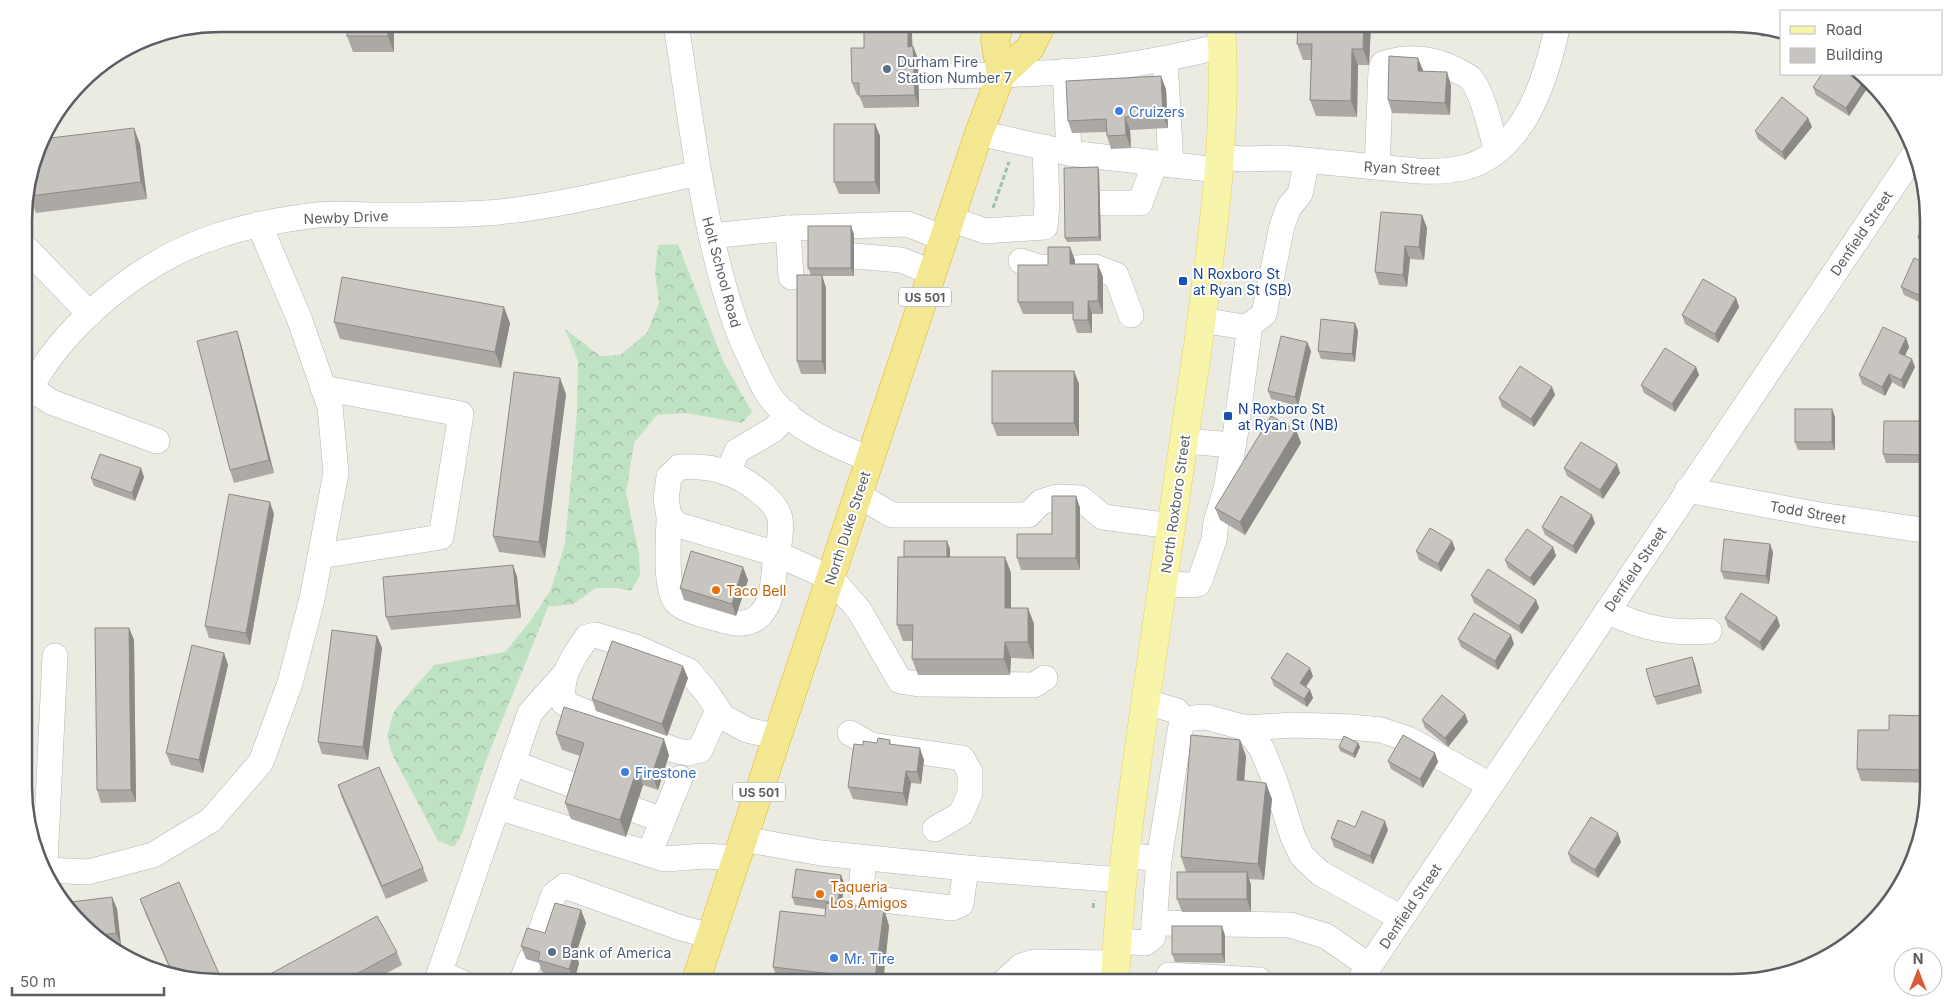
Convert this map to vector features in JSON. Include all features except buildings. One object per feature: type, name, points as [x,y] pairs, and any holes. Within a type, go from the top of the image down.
[{"type":"highway","points":[[998,32],[995,40],[1001,74]]},
{"type":"highway","name":"North Duke Street","points":[[698,974],[979,133],[1001,74],[1030,48],[1038,32]]},
{"type":"main road","name":"North Roxboro Street","points":[[1116,962],[1131,806],[1201,320],[1219,164],[1222,101],[1222,35]]},
{"type":"street","name":"Holt School Road","points":[[677,32],[699,173],[712,236],[723,284],[742,342],[765,390],[776,404],[801,425],[825,440],[869,459]]},
{"type":"street","name":"Ryan Street","points":[[979,133],[1016,142],[1045,146],[1069,153],[1163,164],[1219,164],[1244,159],[1283,158],[1418,171],[1451,170],[1485,159],[1497,151],[1527,117],[1534,104],[1552,54],[1556,32]]},
{"type":"street","points":[[918,77],[1065,72],[1120,66],[1165,59],[1222,35]]},
{"type":"street","points":[[1103,203],[1140,203],[1163,164],[1165,59]]},
{"type":"street","points":[[1377,167],[1381,71],[1383,64],[1393,60],[1432,61],[1449,66],[1470,78],[1479,91],[1497,151]]},
{"type":"street","points":[[1065,72],[1069,153]]},
{"type":"street","points":[[712,236],[788,228],[907,224],[985,231],[1045,227],[1047,204],[1045,146]]},
{"type":"street","name":"Denfield Street","points":[[1365,974],[1687,490],[1911,159]]},
{"type":"street","points":[[1201,320],[1244,327],[1250,326],[1264,314],[1282,226],[1289,207],[1300,194],[1307,160]]},
{"type":"street","name":"Newby Drive","points":[[33,385],[49,360],[72,331],[114,292],[146,270],[196,244],[259,224],[319,215],[445,216],[500,212],[553,204],[699,173]]},
{"type":"street","points":[[53,870],[88,872],[153,855],[210,820],[261,762],[290,683],[312,600],[336,473],[330,407],[299,318],[259,224]]},
{"type":"street","points":[[788,228],[798,264]]},
{"type":"street","points":[[33,255],[90,314]]},
{"type":"street","points":[[854,256],[901,260],[933,273]]},
{"type":"street","points":[[1021,260],[1039,267],[1095,267],[1116,275],[1131,315]]},
{"type":"street","points":[[1163,584],[1198,584],[1214,540],[1216,522],[1230,468],[1250,326]]},
{"type":"street","points":[[320,556],[441,537],[461,414],[323,388]]},
{"type":"street","points":[[33,395],[157,441]]},
{"type":"street","points":[[728,473],[737,451],[773,430],[788,414]]},
{"type":"street","points":[[1184,441],[1232,445]]},
{"type":"street","points":[[679,466],[696,466],[728,473],[764,494],[774,503],[780,519],[770,600],[760,616],[748,623],[734,624],[687,609],[677,603],[669,576],[669,516],[666,499],[669,477],[679,466]]},
{"type":"street","name":"Todd Street","points":[[1687,490],[1820,515],[1920,530]]},
{"type":"street","points":[[858,495],[892,515],[1028,515],[1041,502],[1057,497],[1080,498],[1103,517],[1172,526]]},
{"type":"street","points":[[669,516],[678,525],[777,554],[831,578],[859,610],[900,681],[919,684],[1034,685],[1045,678]]},
{"type":"street","points":[[1607,611],[1630,622],[1654,629],[1687,633],[1709,631]]},
{"type":"street","points":[[439,974],[530,713],[564,676],[587,637],[595,635],[635,647],[689,671],[723,717],[747,730],[778,737]]},
{"type":"street","points":[[45,855],[55,656]]},
{"type":"street","points":[[564,676],[561,692],[564,703],[674,750],[688,753],[700,750],[718,710]]},
{"type":"street","points":[[1013,974],[1026,963],[1049,972],[1116,962],[1153,937],[1159,859],[1182,719],[1177,711],[1146,702]]},
{"type":"street","points":[[1182,719],[1206,717],[1246,728],[1294,725],[1381,730],[1408,739],[1490,785]]},
{"type":"street","points":[[1246,728],[1262,749],[1275,781],[1293,837],[1302,856],[1320,873],[1401,918]]},
{"type":"street","points":[[850,733],[871,745],[962,758],[970,772],[970,793],[961,814],[935,829]]},
{"type":"street","points":[[513,763],[581,788]]},
{"type":"street","points":[[649,854],[680,778]]},
{"type":"street","points":[[1131,806],[1166,810]]},
{"type":"street","points":[[498,807],[664,859],[705,856],[740,848],[820,853],[966,868],[1123,875],[1159,859]]},
{"type":"street","points":[[635,810],[663,820]]},
{"type":"street","points":[[864,858],[862,891],[867,898],[952,908],[961,904],[966,868]]},
{"type":"street","points":[[1123,875],[1156,894]]},
{"type":"street","points":[[525,974],[554,894],[564,886],[672,925],[711,936]]},
{"type":"street","points":[[1154,923],[1290,924],[1326,936],[1363,974]]},
{"type":"path","points":[[985,231],[1016,142]]},
{"type":"path","points":[[1093,908],[1094,900]]},
{"type":"green space","points":[[678,244],[723,361],[752,412],[742,423],[686,413],[657,415],[634,443],[626,493],[639,554],[640,575],[631,591],[617,588],[596,588],[573,604],[548,607],[485,763],[462,834],[454,847],[438,841],[392,754],[387,736],[394,711],[434,665],[505,652],[532,619],[551,589],[565,544],[577,412],[578,361],[565,329],[600,356],[620,355],[647,333],[659,303],[655,272],[658,245]]},
{"type":"place","name":"Durham Fire Station Number 7","points":[[887,69]]},
{"type":"place","name":"Cruizers","points":[[1119,111]]},
{"type":"place","name":"N Roxboro St at Ryan St (SB)","points":[[1183,281]]},
{"type":"place","name":"N Roxboro St at Ryan St (NB)","points":[[1228,416]]},
{"type":"place","name":"Taco Bell","points":[[716,590]]},
{"type":"place","name":"Firestone","points":[[625,772]]},
{"type":"place","name":"Taqueria Los Amigos","points":[[820,894]]},
{"type":"place","name":"Bank of America","points":[[552,952]]},
{"type":"place","name":"Mr. Tire","points":[[834,958]]}]
